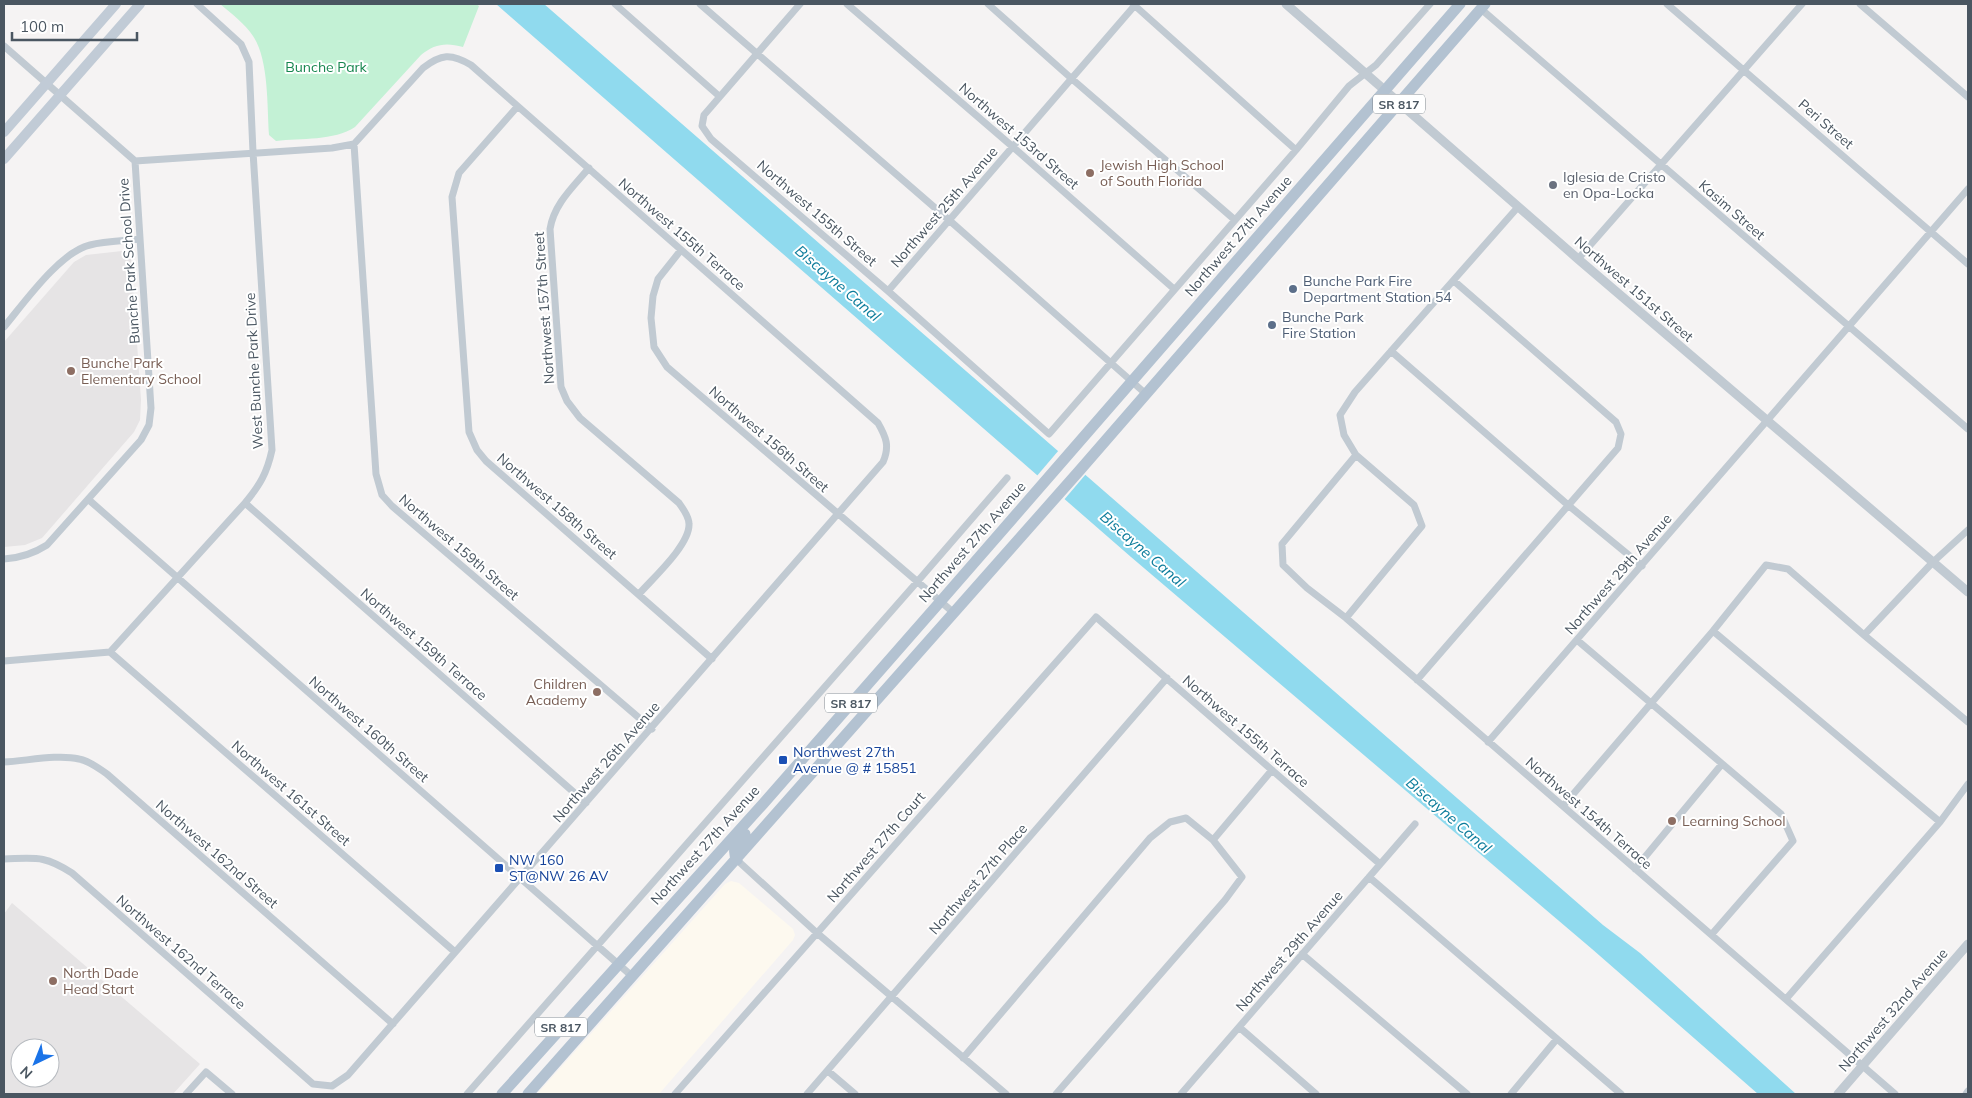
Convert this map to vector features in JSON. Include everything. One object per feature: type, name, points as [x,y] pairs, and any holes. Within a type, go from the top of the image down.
[{"type":"main road","points":[[4,132],[116,4]]},
{"type":"main road","points":[[4,159],[140,4]]},
{"type":"main road","name":"Northwest 27th Avenue","points":[[502,1094],[940,602],[1460,4]]},
{"type":"main road","name":"SR 817","points":[[528,1094],[1080,470],[1483,6]]},
{"type":"main road","points":[[1234,264],[1248,276]]},
{"type":"main road","points":[[736,860],[733,854],[735,846],[785,787],[786,777]]},
{"type":"street","name":"West Bunche Park Drive","points":[[110,652],[179,579],[259,486],[268,470],[272,450],[249,62],[241,44],[197,4]]},
{"type":"street","points":[[615,4],[719,96]]},
{"type":"street","points":[[700,4],[950,220],[1146,394]]},
{"type":"street","name":"Northwest 155th Street","points":[[800,4],[719,96],[704,115],[702,126],[711,139],[888,291],[1048,434]]},
{"type":"street","name":"Northwest 153rd Street","points":[[847,4],[1174,289]]},
{"type":"street","points":[[988,4],[1072,80],[1235,220]]},
{"type":"street","points":[[1135,4],[1296,150]]},
{"type":"street","name":"Northwest 25th Avenue","points":[[888,291],[1072,80],[1135,4]]},
{"type":"street","name":"Northwest 151st Street","points":[[1286,4],[1578,259],[1968,592]]},
{"type":"street","name":"Northwest 27th Avenue","points":[[1048,434],[1296,150],[1349,86],[1376,65],[1430,4]]},
{"type":"street","name":"Peri Street","points":[[1667,4],[1968,264]]},
{"type":"street","points":[[1578,259],[1802,4]]},
{"type":"street","points":[[1860,4],[1968,97]]},
{"type":"street","name":"Kasim Street","points":[[1483,6],[1661,164],[1968,429]]},
{"type":"street","points":[[4,46],[134,161],[332,148],[354,144]]},
{"type":"street","name":"Northwest 155th Terrace","points":[[354,144],[423,68],[435,58],[445,56],[457,57],[471,65],[878,422],[886,435],[888,445]]},
{"type":"street","name":"Northwest 158th Street","points":[[517,107],[459,173],[452,197],[469,432],[486,461],[712,659]]},
{"type":"street","name":"Northwest 159th Street","points":[[354,144],[376,474],[382,495],[392,506],[652,729]]},
{"type":"street","name":"Bunche Park School Drive","points":[[4,558],[17,558],[34,553],[47,545],[141,440],[148,425],[151,408],[134,161]]},
{"type":"street","name":"Northwest 157th Street","points":[[588,168],[561,201],[552,216],[550,229],[561,387],[567,401],[580,418],[679,503],[687,515],[690,525],[686,537],[677,551],[639,594]]},
{"type":"street","name":"Northwest 29th Avenue","points":[[1488,742],[1968,189]]},
{"type":"street","points":[[1346,618],[1422,526],[1414,505],[1356,455],[1344,435],[1340,415],[1355,392],[1518,207]]},
{"type":"street","points":[[4,327],[58,265],[73,252],[89,245],[140,239]]},
{"type":"street","name":"Northwest 156th Street","points":[[681,250],[658,279],[653,296],[651,318],[654,347],[667,367],[954,613]]},
{"type":"street","points":[[1417,680],[1618,448],[1621,434],[1616,422],[1454,281]]},
{"type":"street","points":[[1391,351],[1568,505],[1642,566]]},
{"type":"street","name":"Northwest 26th Avenue","points":[[332,1086],[348,1075],[652,729],[883,462],[887,454],[888,445]]},
{"type":"street","name":"Northwest 154th Terrace","points":[[1356,455],[1282,544],[1283,565],[1895,1094]]},
{"type":"street","name":"Northwest 27th Avenue","points":[[467,1094],[1007,478]]},
{"type":"street","name":"Northwest 160th Street","points":[[89,500],[633,977]]},
{"type":"street","name":"Northwest 159th Terrace","points":[[245,503],[586,803]]},
{"type":"street","points":[[1864,635],[1933,562],[1968,530]]},
{"type":"street","points":[[1563,806],[1652,703],[1766,564],[1788,569],[1968,722]]},
{"type":"street","name":"Northwest 155th Terrace","points":[[1096,617],[1380,864]]},
{"type":"street","name":"Northwest 27th Court","points":[[675,1094],[1096,617]]},
{"type":"street","points":[[1713,630],[1940,822]]},
{"type":"street","points":[[1577,640],[1781,814],[1793,840],[1712,934]]},
{"type":"street","points":[[4,661],[110,652]]},
{"type":"street","name":"Northwest 161st Street","points":[[110,652],[455,952]]},
{"type":"street","name":"Northwest 27th Place","points":[[807,1094],[893,997],[1167,678]]},
{"type":"street","name":"Northwest 162nd Street","points":[[4,762],[68,758],[80,759],[92,764],[114,781],[392,1024]]},
{"type":"street","points":[[1635,869],[1722,764]]},
{"type":"street","points":[[1214,840],[1272,770]]},
{"type":"street","points":[[1786,999],[1940,822],[1968,784]]},
{"type":"street","points":[[963,1058],[1150,838],[1170,822],[1186,818],[1214,840],[1242,877],[1225,900],[1056,1094]]},
{"type":"street","name":"Northwest 29th Avenue","points":[[1181,1094],[1415,824]]},
{"type":"street","name":"Northwest 162nd Terrace","points":[[4,860],[42,858],[72,873],[312,1084],[332,1086]]},
{"type":"street","points":[[736,860],[817,933],[1006,1094]]},
{"type":"street","points":[[1369,877],[1621,1094]]},
{"type":"street","name":"Northwest 32nd Avenue","points":[[1838,1094],[1968,944]]},
{"type":"street","points":[[1302,954],[1467,1094]]},
{"type":"street","points":[[1239,1028],[1316,1094]]},
{"type":"street","points":[[1511,1094],[1556,1040]]},
{"type":"street","points":[[186,1094],[206,1072],[232,1094]]},
{"type":"street","points":[[828,1072],[855,1094]]},
{"type":"shaded area","name":"Bunche Park Elementary School","points":[[122,251],[131,258],[141,400],[140,420],[134,432],[42,538],[25,545],[4,547],[4,342],[74,262],[86,255]]},
{"type":"shaded area","points":[[731,881],[739,883],[793,929],[795,935],[793,940],[659,1094],[537,1094],[725,884]]},
{"type":"shaded area","name":"North Dade Head Start","points":[[12,903],[200,1064],[173,1094],[4,1094],[4,914]]},
{"type":"green space","name":"Bunche Park","points":[[220,4],[476,4],[479,6],[463,47],[441,45],[426,51],[355,127],[327,137],[276,141],[269,135],[265,70],[258,46],[246,27]]},
{"type":"water","name":"Biscayne Canal","points":[[496,4],[544,4],[1603,925],[1640,953],[1796,1094],[1758,1094],[1592,949],[1131,557]]},
{"type":"pier","points":[[1059,450],[1086,474],[1063,501],[1036,477]]},
{"type":"place","name":"Jewish High School of South Florida","points":[[1090,173]]},
{"type":"place","name":"Iglesia de Cristo en Opa-Locka","points":[[1553,185]]},
{"type":"place","name":"Bunche Park Fire Department Station 54","points":[[1293,289]]},
{"type":"place","name":"Bunche Park Fire Station","points":[[1272,325]]},
{"type":"place","name":"Bunche Park Elementary School","points":[[71,371]]},
{"type":"place","name":"Children Academy","points":[[597,692]]},
{"type":"place","name":"Northwest 27th Avenue @ # 15851","points":[[783,760]]},
{"type":"place","name":"Learning School","points":[[1672,821]]},
{"type":"place","name":"NW 160 ST@NW 26 AV","points":[[499,868]]},
{"type":"place","name":"North Dade Head Start","points":[[53,981]]}]
